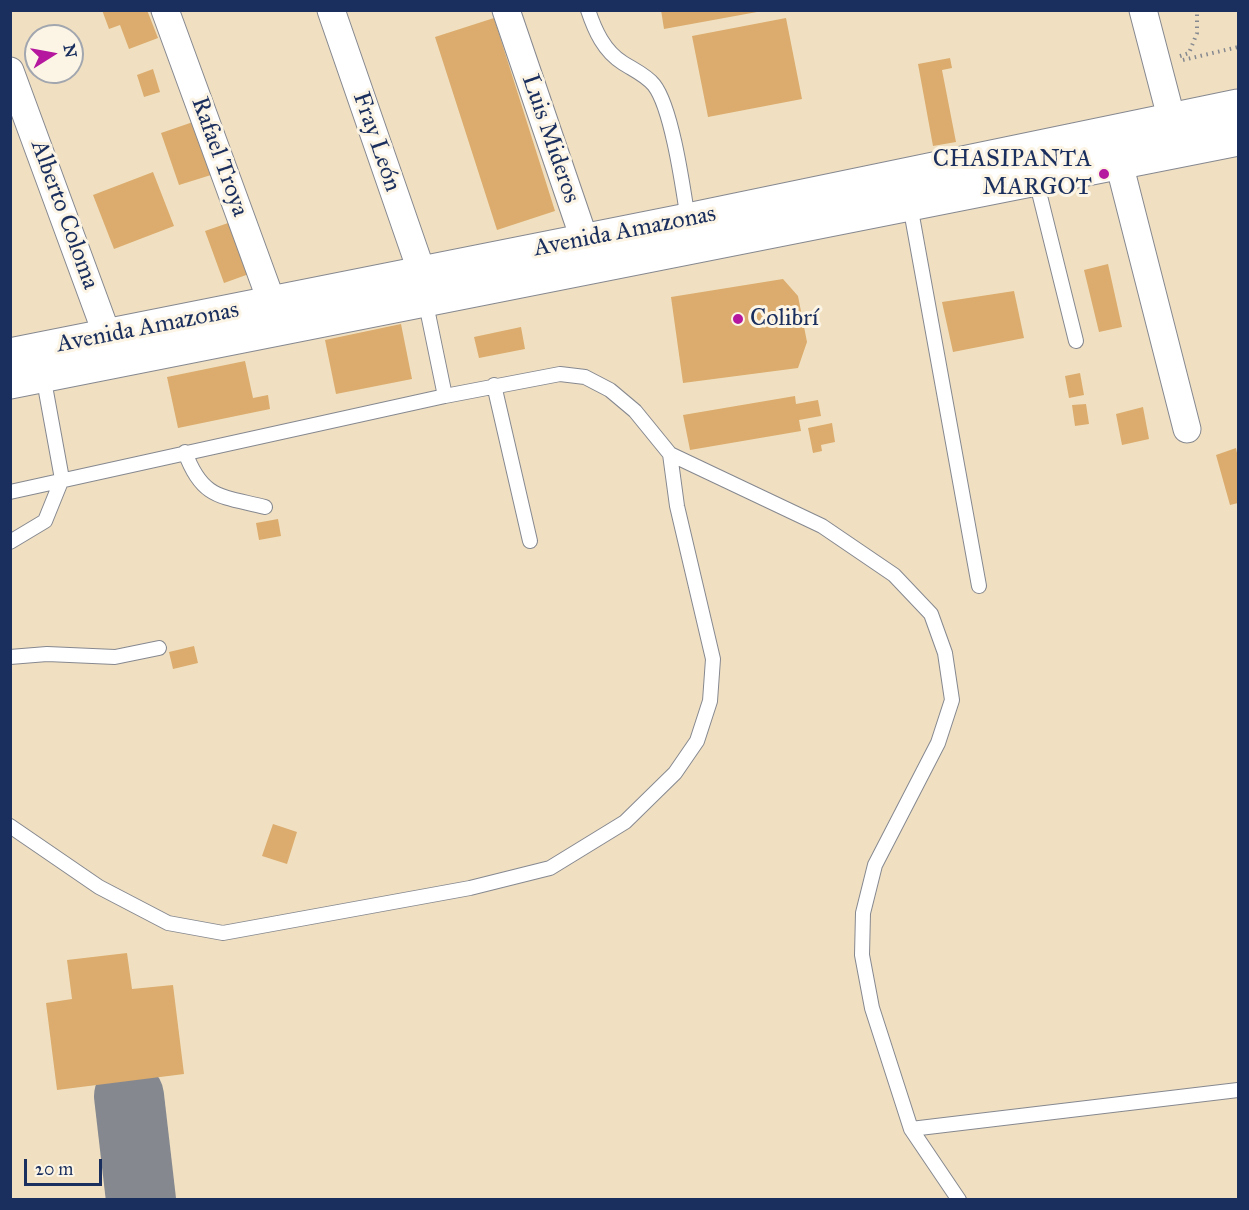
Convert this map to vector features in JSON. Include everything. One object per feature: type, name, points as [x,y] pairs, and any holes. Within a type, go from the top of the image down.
[{"type":"main road","name":"Avenida Amazonas","points":[[10,355],[112,348],[590,254],[910,205],[1036,180],[1119,163],[1239,106]]},
{"type":"main road","name":"Avenida Amazonas","points":[[590,254],[688,220],[1176,136],[1238,139]]},
{"type":"main road","name":"Avenida Amazonas","points":[[10,382],[43,375],[112,348],[273,303],[423,286]]},
{"type":"street","name":"Rafael Troya","points":[[165,10],[273,303]]},
{"type":"street","name":"Fray León","points":[[331,10],[423,286]]},
{"type":"street","name":"Luis Mideros","points":[[506,10],[590,254]]},
{"type":"street","points":[[1143,10],[1176,136]]},
{"type":"street","name":"Alberto Coloma","points":[[10,71],[112,348]]},
{"type":"street","points":[[1119,163],[1186,429]]},
{"type":"lane","points":[[588,10],[596,33],[609,52],[621,62],[646,76],[660,97],[678,157],[688,220]]},
{"type":"lane","points":[[1036,180],[1076,341]]},
{"type":"lane","points":[[910,205],[979,586]]},
{"type":"lane","points":[[423,286],[446,396]]},
{"type":"lane","points":[[10,492],[446,396],[560,374],[585,377],[610,390],[635,411],[670,454],[822,526],[894,575],[931,614],[945,653],[952,700],[938,743],[875,865],[863,913],[861,955],[872,1008],[911,1129],[959,1200]]},
{"type":"lane","points":[[10,542],[45,521],[62,479],[43,375]]},
{"type":"lane","points":[[494,386],[530,541]]},
{"type":"lane","points":[[185,452],[193,475],[207,489],[265,507]]},
{"type":"lane","points":[[10,826],[99,887],[168,923],[223,933],[470,888],[550,868],[625,822],[675,773],[697,741],[710,701],[713,659],[677,506],[670,454]]},
{"type":"lane","points":[[10,657],[47,654],[115,657],[159,648]]},
{"type":"lane","points":[[911,1129],[1239,1090]]},
{"type":"path","points":[[1189,52],[1197,33],[1197,10]]},
{"type":"path","points":[[1156,66],[1239,46]]},
{"type":"building","points":[[102,10],[147,10],[158,38],[129,49],[120,25],[109,29]]},
{"type":"building","points":[[661,10],[757,10],[757,12],[664,29]]},
{"type":"building","points":[[494,18],[555,211],[497,230],[435,37]]},
{"type":"building","points":[[786,18],[802,99],[708,117],[692,36]]},
{"type":"building","points":[[950,58],[952,68],[942,70],[956,142],[933,146],[918,64]]},
{"type":"building","points":[[153,69],[160,92],[144,97],[137,75]]},
{"type":"building","points":[[193,122],[211,175],[179,185],[161,133]]},
{"type":"building","points":[[153,172],[174,226],[114,249],[93,195]]},
{"type":"building","points":[[231,222],[249,274],[224,283],[205,231]]},
{"type":"building","points":[[1108,264],[1122,327],[1099,332],[1084,270]]},
{"type":"building","name":"Colibrí","points":[[783,279],[798,296],[807,342],[798,368],[683,383],[671,297]]},
{"type":"building","points":[[1014,291],[1024,338],[953,352],[942,302]]},
{"type":"building","points":[[401,324],[412,379],[336,394],[325,340]]},
{"type":"building","points":[[521,327],[525,349],[479,358],[474,337]]},
{"type":"building","points":[[245,361],[253,398],[268,395],[270,409],[178,428],[167,377]]},
{"type":"building","points":[[1080,373],[1084,395],[1069,398],[1065,376]]},
{"type":"building","points":[[795,396],[796,404],[818,400],[821,416],[799,420],[801,431],[690,450],[683,415]]},
{"type":"building","points":[[1086,404],[1089,424],[1075,426],[1072,405]]},
{"type":"building","points":[[1143,407],[1149,439],[1122,445],[1116,414]]},
{"type":"building","points":[[832,423],[835,442],[821,445],[822,451],[813,453],[808,428]]},
{"type":"building","points":[[1236,448],[1238,503],[1230,505],[1216,455]]},
{"type":"building","points":[[278,519],[281,536],[259,540],[256,523]]},
{"type":"building","points":[[194,646],[198,663],[173,669],[169,652]]},
{"type":"building","points":[[273,824],[297,832],[287,864],[262,856]]},
{"type":"building","points":[[127,953],[132,989],[173,985],[184,1074],[57,1090],[46,1003],[72,999],[67,960]]},
{"type":"taxiway","points":[[129,1096],[141,1200]]},
{"type":"place","name":"CHASIPANTA MARGOT","points":[[1104,174]]},
{"type":"place","name":"Colibrí","points":[[738,319]]}]
